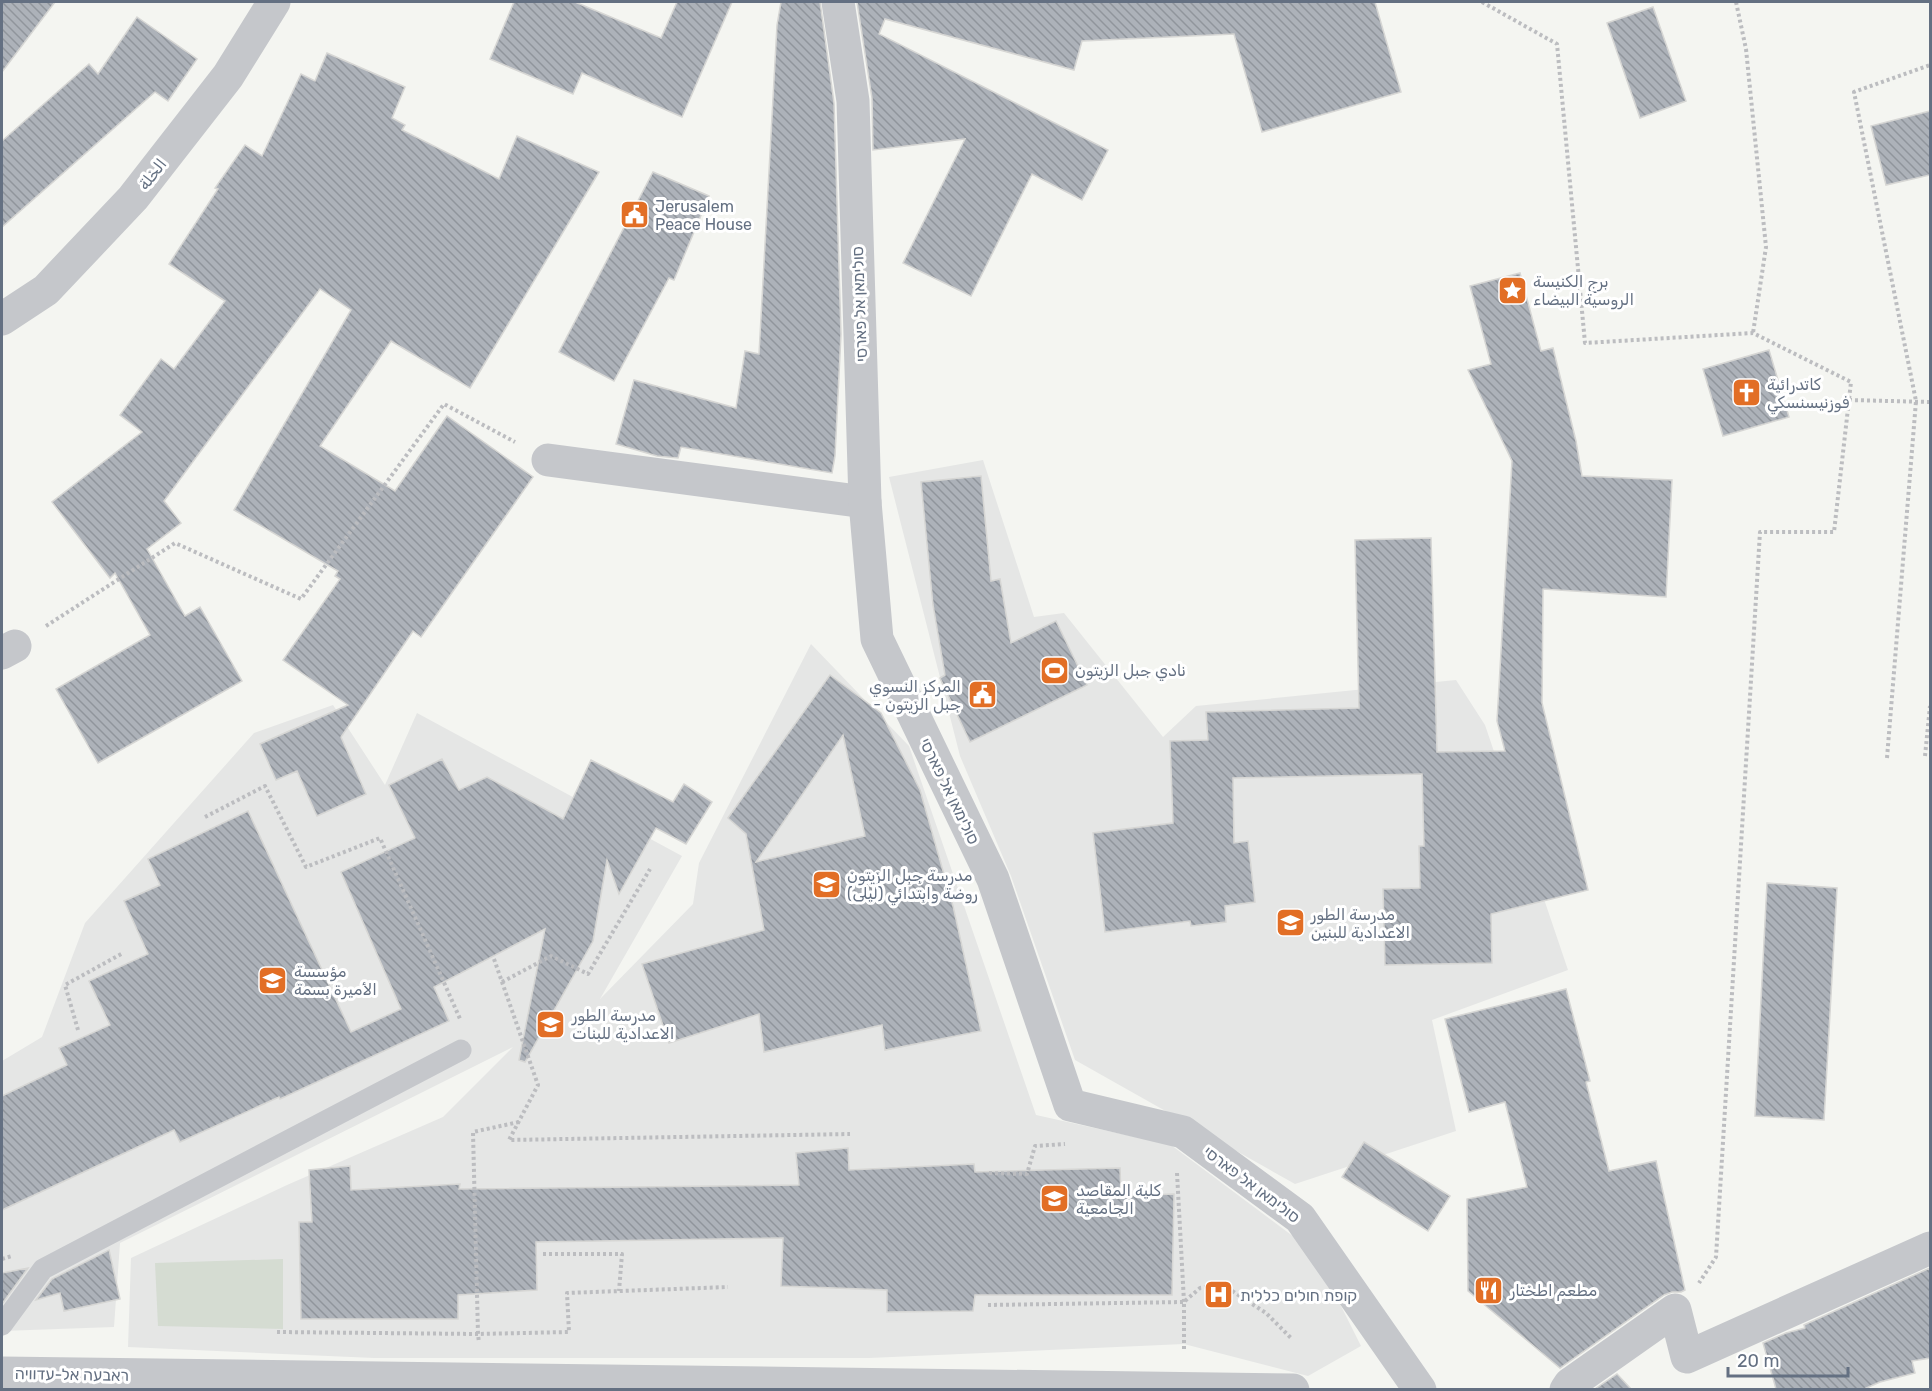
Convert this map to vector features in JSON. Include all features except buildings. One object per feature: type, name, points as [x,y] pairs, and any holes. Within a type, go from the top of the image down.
[{"type":"street","name":"الخلة","points":[[2,319],[46,290],[133,198],[228,76],[274,2]]},
{"type":"street","name":"סולימאן אל פארסי","points":[[838,2],[853,101],[865,502],[877,639],[993,879],[1070,1106],[1183,1132],[1300,1218],[1420,1389]]},
{"type":"street","points":[[548,460],[865,502]]},
{"type":"street","points":[[1566,1389],[1681,1306],[1687,1357],[1930,1248]]},
{"type":"street","name":"ראבעה אל-עדוויה","points":[[2,1373],[266,1383],[1293,1389]]},
{"type":"lane","points":[[2,1325],[43,1269],[461,1050]]},
{"type":"path","points":[[1482,2],[1557,44],[1585,343],[1753,333],[1851,382],[1834,532],[1761,532],[1716,1257],[1681,1306]]},
{"type":"path","points":[[1736,2],[1746,49],[1766,247],[1753,333]]},
{"type":"path","points":[[1887,758],[1916,401],[1854,92],[1930,66]]},
{"type":"path","points":[[1849,400],[1930,402]]},
{"type":"path","points":[[8,650],[175,543],[302,599],[444,404],[548,460]]},
{"type":"path","points":[[1925,756],[1930,706]]},
{"type":"path","points":[[205,817],[265,786],[306,867],[380,838],[470,1041],[461,1050]]},
{"type":"path","points":[[502,982],[551,956],[588,974],[650,868]]},
{"type":"path","points":[[78,1030],[65,985],[123,953]]},
{"type":"path","points":[[494,959],[538,1085],[509,1140],[850,1134]]},
{"type":"path","points":[[478,1334],[473,1132],[519,1122]]},
{"type":"path","points":[[989,1173],[1027,1174],[1035,1146],[1068,1144]]},
{"type":"path","points":[[1177,1167],[1184,1302],[1185,1387]]},
{"type":"path","points":[[543,1254],[622,1254],[619,1291]]},
{"type":"path","points":[[988,1305],[1184,1302],[1200,1288],[1223,1285],[1266,1314],[1291,1338]]},
{"type":"path","points":[[277,1332],[478,1334],[569,1332],[567,1293],[728,1287]]},
{"type":"shaded area","name":"مدرسة الطور الاعدادية للبنين","points":[[983,460],[1034,617],[1064,613],[1163,737],[1196,706],[1456,680],[1485,725],[1568,970],[1432,1020],[1456,1131],[1295,1184],[1075,1060],[1011,876],[960,756],[889,477]]},
{"type":"shaded area","points":[[811,644],[909,746],[1036,1115],[1171,1145],[1314,1252],[1361,1346],[1308,1376],[1184,1344],[869,1358],[374,1358],[128,1347],[131,1258],[287,1185],[443,1117],[513,1047],[120,1243],[114,1327],[2,1331],[2,1061],[42,1037],[85,923],[254,733],[333,705],[385,785],[417,713],[682,856],[600,999],[693,904],[699,863]]},
{"type":"shaded area","points":[[283,1259],[283,1329],[158,1326],[155,1263]]},
{"type":"place","name":"Jerusalem Peace House","points":[[634,215]]},
{"type":"place","name":"برج الكنيسة الروسية البيضاء","points":[[1512,290]]},
{"type":"place","name":"كاتدرائية فوزنيسنسكي","points":[[1746,393]]},
{"type":"place","name":"نادي جبل الزيتون","points":[[1054,670]]},
{"type":"place","name":"المركز النسوي - جبل الزيتون","points":[[982,695]]},
{"type":"place","name":"مدرسة جبل الزيتون (ليلى) روضة وابتدائي","points":[[826,884]]},
{"type":"place","name":"مدرسة الطور الاعدادية للبنين","points":[[1290,923]]},
{"type":"place","name":"مؤسسة الأميرة بسمة","points":[[273,980]]},
{"type":"place","name":"مدرسة الطور الاعدادية للبنات","points":[[551,1024]]},
{"type":"place","name":"كلية المقاصد الجامعية","points":[[1055,1199]]},
{"type":"place","name":"مطعم اطختار","points":[[1489,1290]]},
{"type":"place","name":"קופת חולים כללית","points":[[1219,1295]]}]
